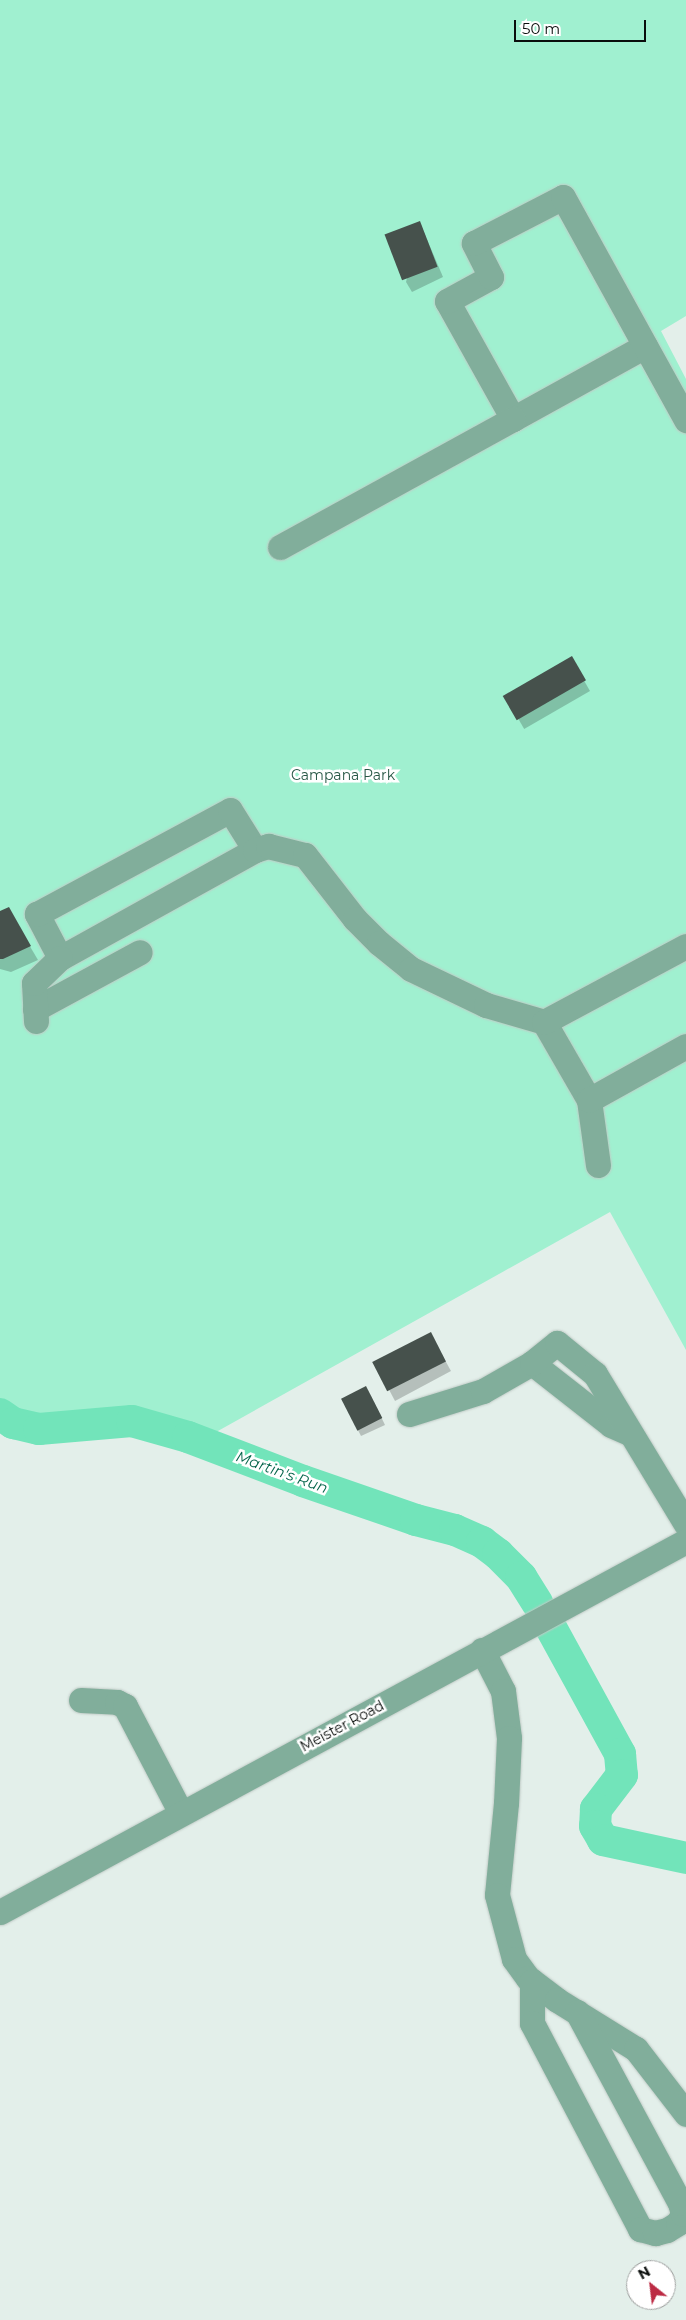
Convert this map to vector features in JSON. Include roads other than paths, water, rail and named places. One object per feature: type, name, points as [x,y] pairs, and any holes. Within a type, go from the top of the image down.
[{"type":"street","points":[[512,419],[447,301],[491,277],[474,243],[563,196],[686,420]]},
{"type":"street","points":[[280,547],[645,346]]},
{"type":"street","points":[[60,958],[37,914],[230,810],[255,850]]},
{"type":"street","points":[[140,952],[36,1015],[34,983],[60,958],[255,850],[268,846],[304,856],[355,919],[379,944],[411,969],[486,1005],[544,1022],[589,1100],[598,1165]]},
{"type":"street","points":[[544,1022],[686,946]]},
{"type":"street","points":[[589,1100],[686,1046]]},
{"type":"street","points":[[410,1414],[483,1391],[532,1363],[557,1343],[595,1374],[686,1524]]},
{"type":"street","name":"Meister Road","points":[[0,1912],[686,1541]]},
{"type":"street","points":[[482,1650],[503,1691],[509,1738],[506,1803],[497,1895],[514,1959],[532,1981],[636,2049],[684,2110]]},
{"type":"street","points":[[81,1700],[116,1702],[125,1706],[181,1813]]},
{"type":"street","points":[[532,1981],[532,2023],[640,2229],[655,2233],[678,2223],[683,2214],[683,2206],[577,2012]]},
{"type":"waterway","name":"Martin's Run","points":[[0,1414],[13,1423],[39,1429],[132,1421],[188,1437],[303,1481],[416,1520],[455,1530],[482,1542],[498,1554],[521,1577],[537,1603]]},
{"type":"waterway","name":"Martin's Run","points":[[550,1626],[620,1754],[622,1775],[596,1809],[595,1826],[603,1840],[686,1858]]},
{"type":"park label","name":"Campana Park","points":[[343,775]]}]
